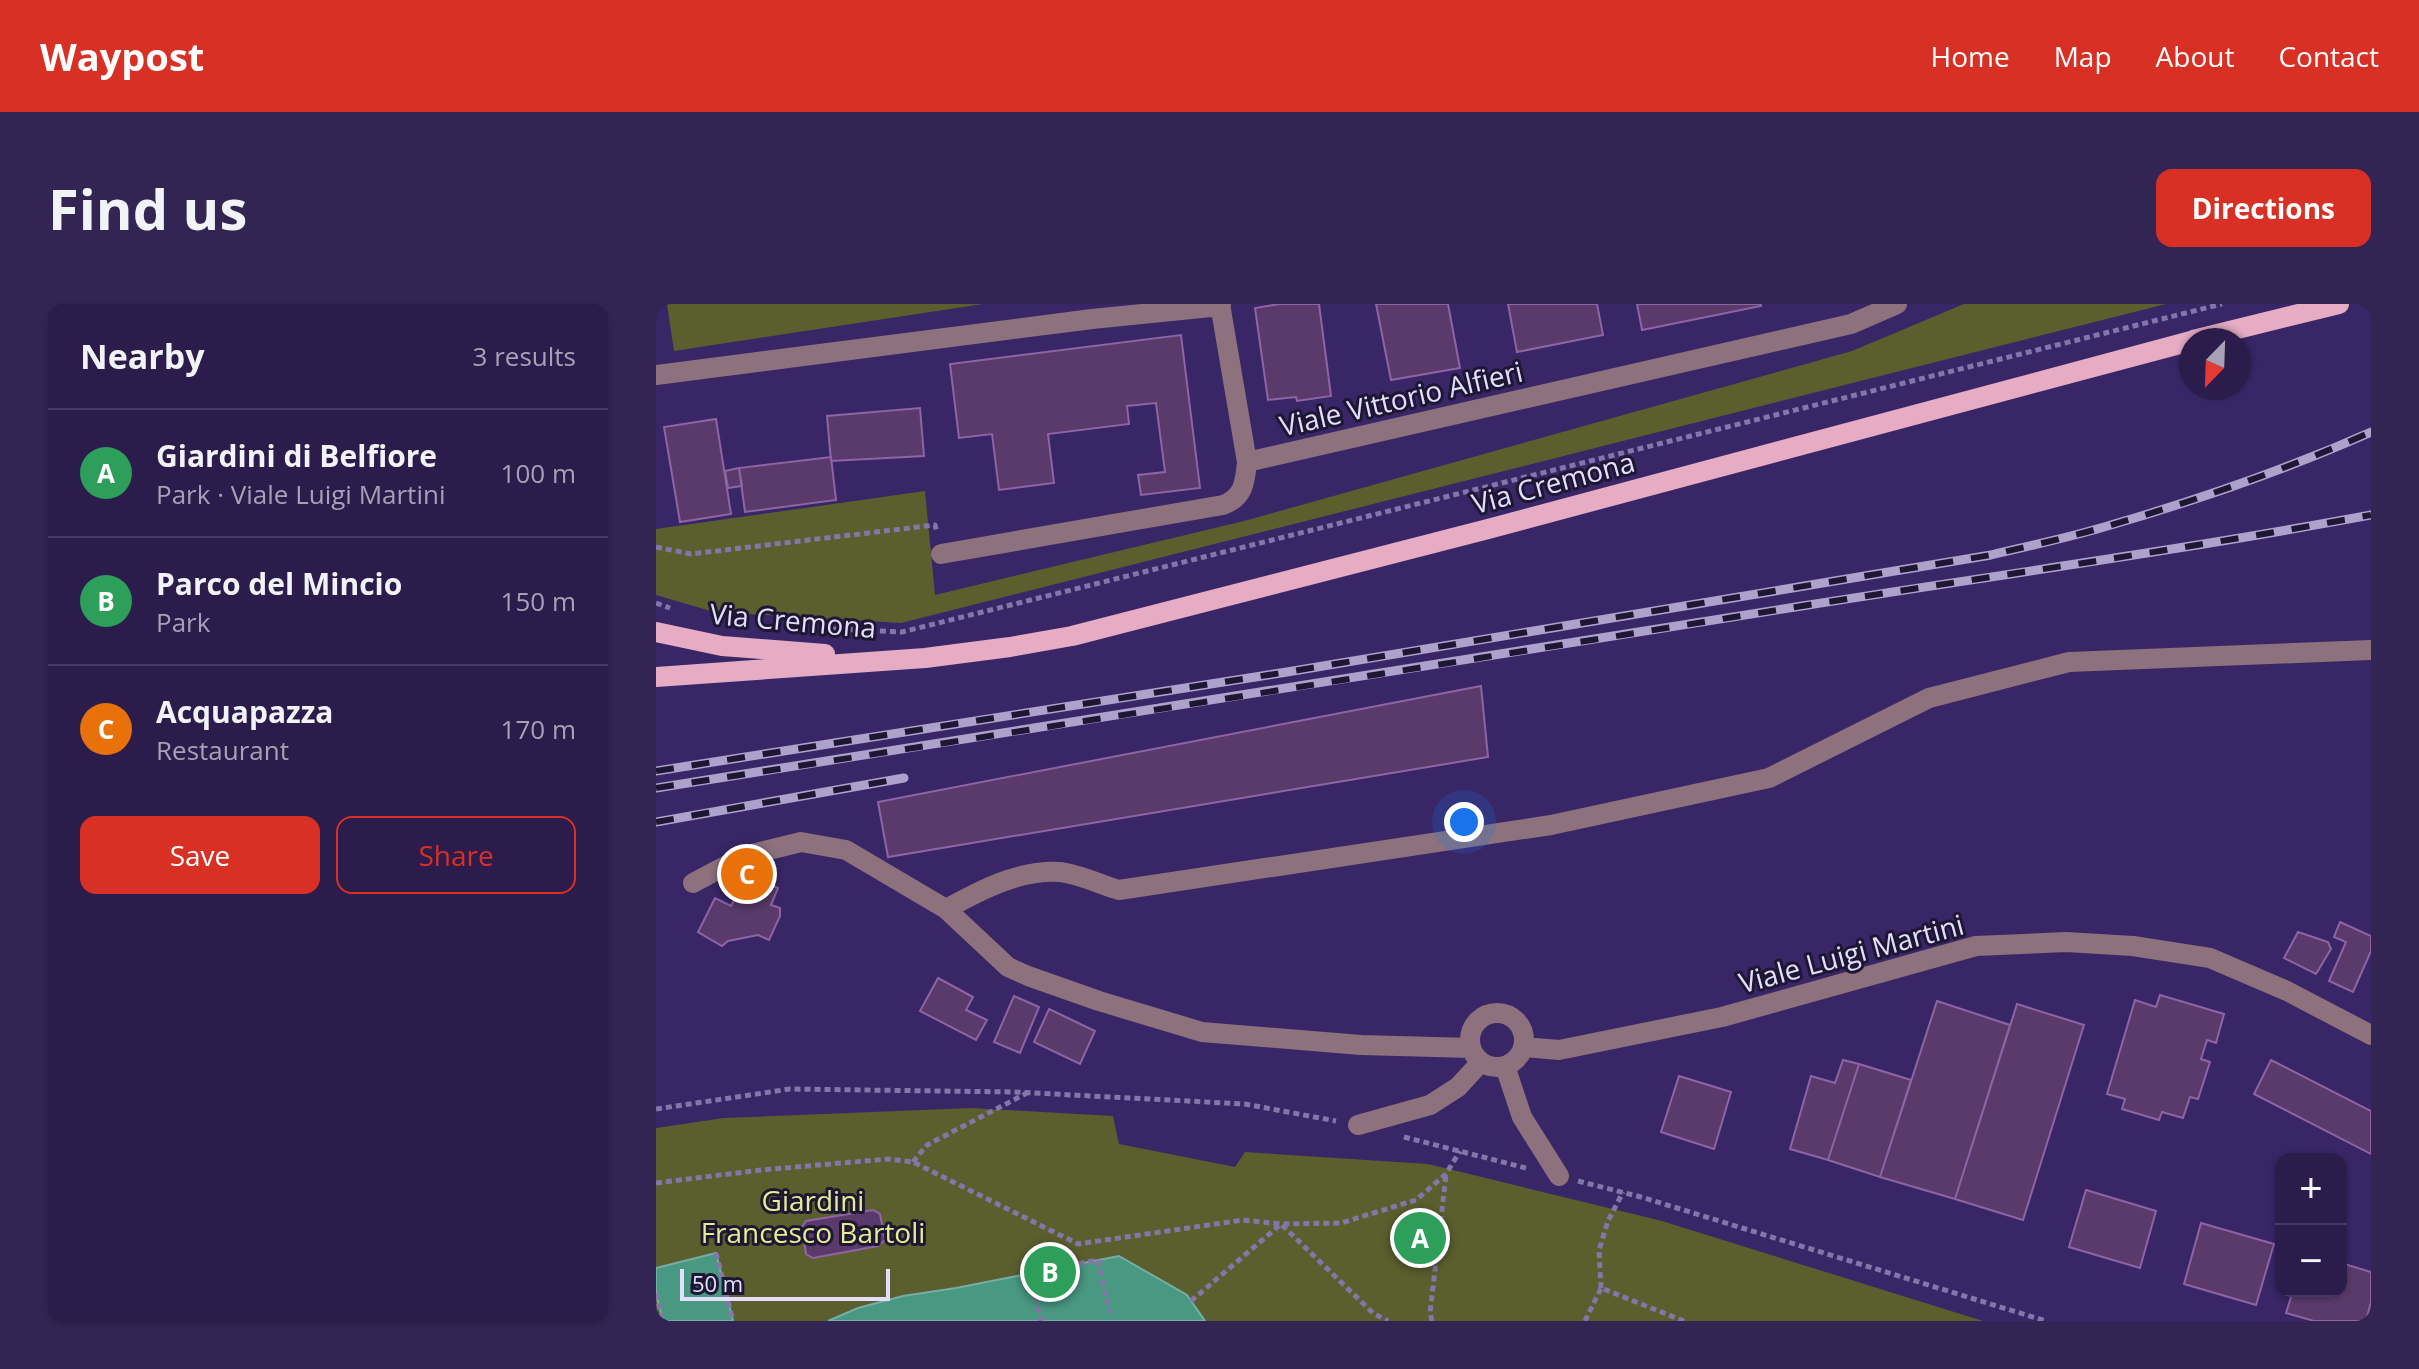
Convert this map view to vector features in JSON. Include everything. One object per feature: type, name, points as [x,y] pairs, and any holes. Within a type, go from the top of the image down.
[{"type":"main road","name":"Via Cremona","points":[[2241,328],[2339,304]]},
{"type":"main road","name":"Via Cremona","points":[[656,677],[925,658],[1010,647],[1132,622],[2179,343]]},
{"type":"main road","name":"Via Cremona","points":[[656,632],[722,646],[925,658]]},
{"type":"street","name":"Viale Vittorio Alfieri","points":[[941,554],[1223,505],[1241,494],[1247,462],[1851,324],[1897,304]]},
{"type":"street","points":[[656,375],[1095,309],[1220,305],[1247,462]]},
{"type":"street","points":[[946,909],[982,890],[1019,876],[1061,872],[1119,890],[1551,825],[1769,778],[1929,698],[2069,662],[2371,650]]},
{"type":"street","points":[[693,883],[744,856],[801,842],[846,850],[946,909],[1008,967],[1099,1001],[1202,1032],[1476,1055],[1497,1067],[1505,1066],[1519,1057],[1524,1034],[1521,1026],[1508,1015],[1499,1013],[1482,1017],[1476,1023],[1470,1040],[1476,1055]]},
{"type":"street","name":"Viale Luigi Martini","points":[[1523,1047],[1559,1050],[1722,1017],[1976,946],[2066,942],[2133,946],[2210,958],[2287,991],[2371,1035]]},
{"type":"street","points":[[1358,1125],[1430,1105],[1458,1087],[1476,1055]]},
{"type":"street","points":[[1505,1066],[1522,1117],[1559,1176]]},
{"type":"path","points":[[829,629],[902,632],[2222,304]]},
{"type":"path","points":[[656,547],[691,554],[935,525],[941,554]]},
{"type":"path","points":[[656,603],[671,609]]},
{"type":"path","points":[[656,1109],[790,1089],[1027,1093],[1245,1104],[1358,1125]]},
{"type":"path","points":[[913,1162],[927,1145],[1027,1093]]},
{"type":"path","points":[[1402,1136],[1623,1192],[2046,1321]]},
{"type":"path","points":[[656,1183],[888,1159],[913,1162],[1078,1244],[1243,1220],[1281,1224],[1341,1223],[1416,1200],[1446,1174],[1460,1151]]},
{"type":"path","points":[[1432,1321],[1430,1313],[1446,1174]]},
{"type":"path","points":[[1585,1321],[1601,1288],[1599,1250],[1608,1221],[1623,1192]]},
{"type":"path","points":[[1191,1301],[1281,1224]]},
{"type":"path","points":[[1281,1224],[1373,1313],[1388,1321]]},
{"type":"path","points":[[716,1253],[733,1321]]},
{"type":"path","points":[[1041,1321],[1029,1273],[1098,1260],[1110,1313]]},
{"type":"path","points":[[1601,1288],[1684,1321]]},
{"type":"path","points":[[656,1294],[663,1321]]},
{"type":"green space","points":[[667,304],[983,304],[674,351]]},
{"type":"green space","points":[[1964,304],[2166,304],[901,623],[714,612],[656,595],[656,529],[925,491],[935,595],[1244,521],[1852,351]]},
{"type":"green space","name":"Giardini Francesco Bartoli","points":[[971,1108],[1113,1116],[1119,1144],[1235,1167],[1245,1152],[1428,1164],[1662,1221],[1983,1321],[656,1321],[656,1128],[724,1118]]},
{"type":"shaded area","points":[[716,1253],[733,1321],[663,1321],[656,1294],[656,1268]]},
{"type":"shaded area","points":[[1119,1256],[1187,1295],[1205,1321],[828,1321],[858,1308],[903,1296]]},
{"type":"building","points":[[1280,304],[1319,304],[1331,396],[1297,401],[1296,397],[1268,400],[1255,308]]},
{"type":"building","points":[[1376,304],[1448,304],[1460,368],[1391,380]]},
{"type":"building","points":[[1508,304],[1597,304],[1603,335],[1517,352]]},
{"type":"building","points":[[1637,304],[1761,304],[1761,306],[1642,330]]},
{"type":"building","points":[[1181,335],[1200,488],[1141,495],[1138,475],[1165,472],[1156,403],[1127,406],[1129,424],[1048,434],[1054,483],[999,490],[992,434],[959,438],[950,364]]},
{"type":"building","points":[[920,408],[924,456],[831,461],[827,416]]},
{"type":"building","points":[[716,419],[731,514],[680,522],[664,427]]},
{"type":"building","points":[[831,457],[836,500],[745,512],[739,468]]},
{"type":"building","points":[[739,468],[742,486],[728,488],[725,471]]},
{"type":"building","points":[[1481,686],[1488,757],[888,857],[878,802]]},
{"type":"building","points":[[747,874],[778,888],[771,905],[780,908],[780,916],[769,940],[758,935],[728,941],[722,946],[698,932],[715,898],[731,906]]},
{"type":"building","points":[[2340,922],[2371,936],[2371,951],[2353,992],[2329,981],[2346,942],[2334,937]]},
{"type":"building","points":[[2298,932],[2328,942],[2331,949],[2316,974],[2284,958]]},
{"type":"building","points":[[938,978],[973,997],[966,1010],[987,1020],[976,1040],[920,1011]]},
{"type":"building","points":[[2160,995],[2224,1014],[2216,1043],[2207,1040],[2201,1059],[2210,1062],[2198,1099],[2190,1097],[2183,1118],[2162,1112],[2159,1120],[2122,1109],[2125,1099],[2107,1094],[2135,1000],[2156,1007]]},
{"type":"building","points":[[1014,996],[1039,1007],[1020,1053],[994,1042]]},
{"type":"building","points":[[1937,1001],[2010,1025],[1955,1199],[1880,1177]]},
{"type":"building","points":[[2017,1004],[2084,1025],[2023,1220],[1955,1199]]},
{"type":"building","points":[[1049,1009],[1095,1031],[1080,1064],[1034,1042]]},
{"type":"building","points":[[1843,1060],[1859,1064],[1828,1160],[1790,1149],[1811,1076],[1835,1083]]},
{"type":"building","points":[[2271,1060],[2371,1111],[2371,1154],[2254,1094]]},
{"type":"building","points":[[1859,1064],[1911,1080],[1880,1177],[1828,1160]]},
{"type":"building","points":[[1679,1076],[1731,1092],[1714,1149],[1661,1132]]},
{"type":"building","points":[[2086,1190],[2156,1211],[2140,1268],[2069,1247]]},
{"type":"building","points":[[873,1210],[880,1214],[885,1240],[878,1246],[813,1258],[806,1254],[802,1227],[806,1221]]},
{"type":"building","points":[[2201,1223],[2274,1244],[2256,1305],[2184,1284]]},
{"type":"building","points":[[2347,1265],[2371,1272],[2371,1302],[2366,1321],[2314,1321],[2286,1313],[2291,1297],[2347,1297]]},
{"type":"railway","points":[[656,771],[1287,672],[1991,555],[2172,507],[2273,472],[2371,432]]},
{"type":"railway","points":[[656,788],[2371,515]]},
{"type":"railway","points":[[656,822],[904,778]]},
{"type":"place","name":"Acquapazza","points":[[747,874]]},
{"type":"place","name":"Giardini di Belfiore","points":[[1420,1238]]},
{"type":"place","name":"Parco del Mincio","points":[[1050,1272]]}]
